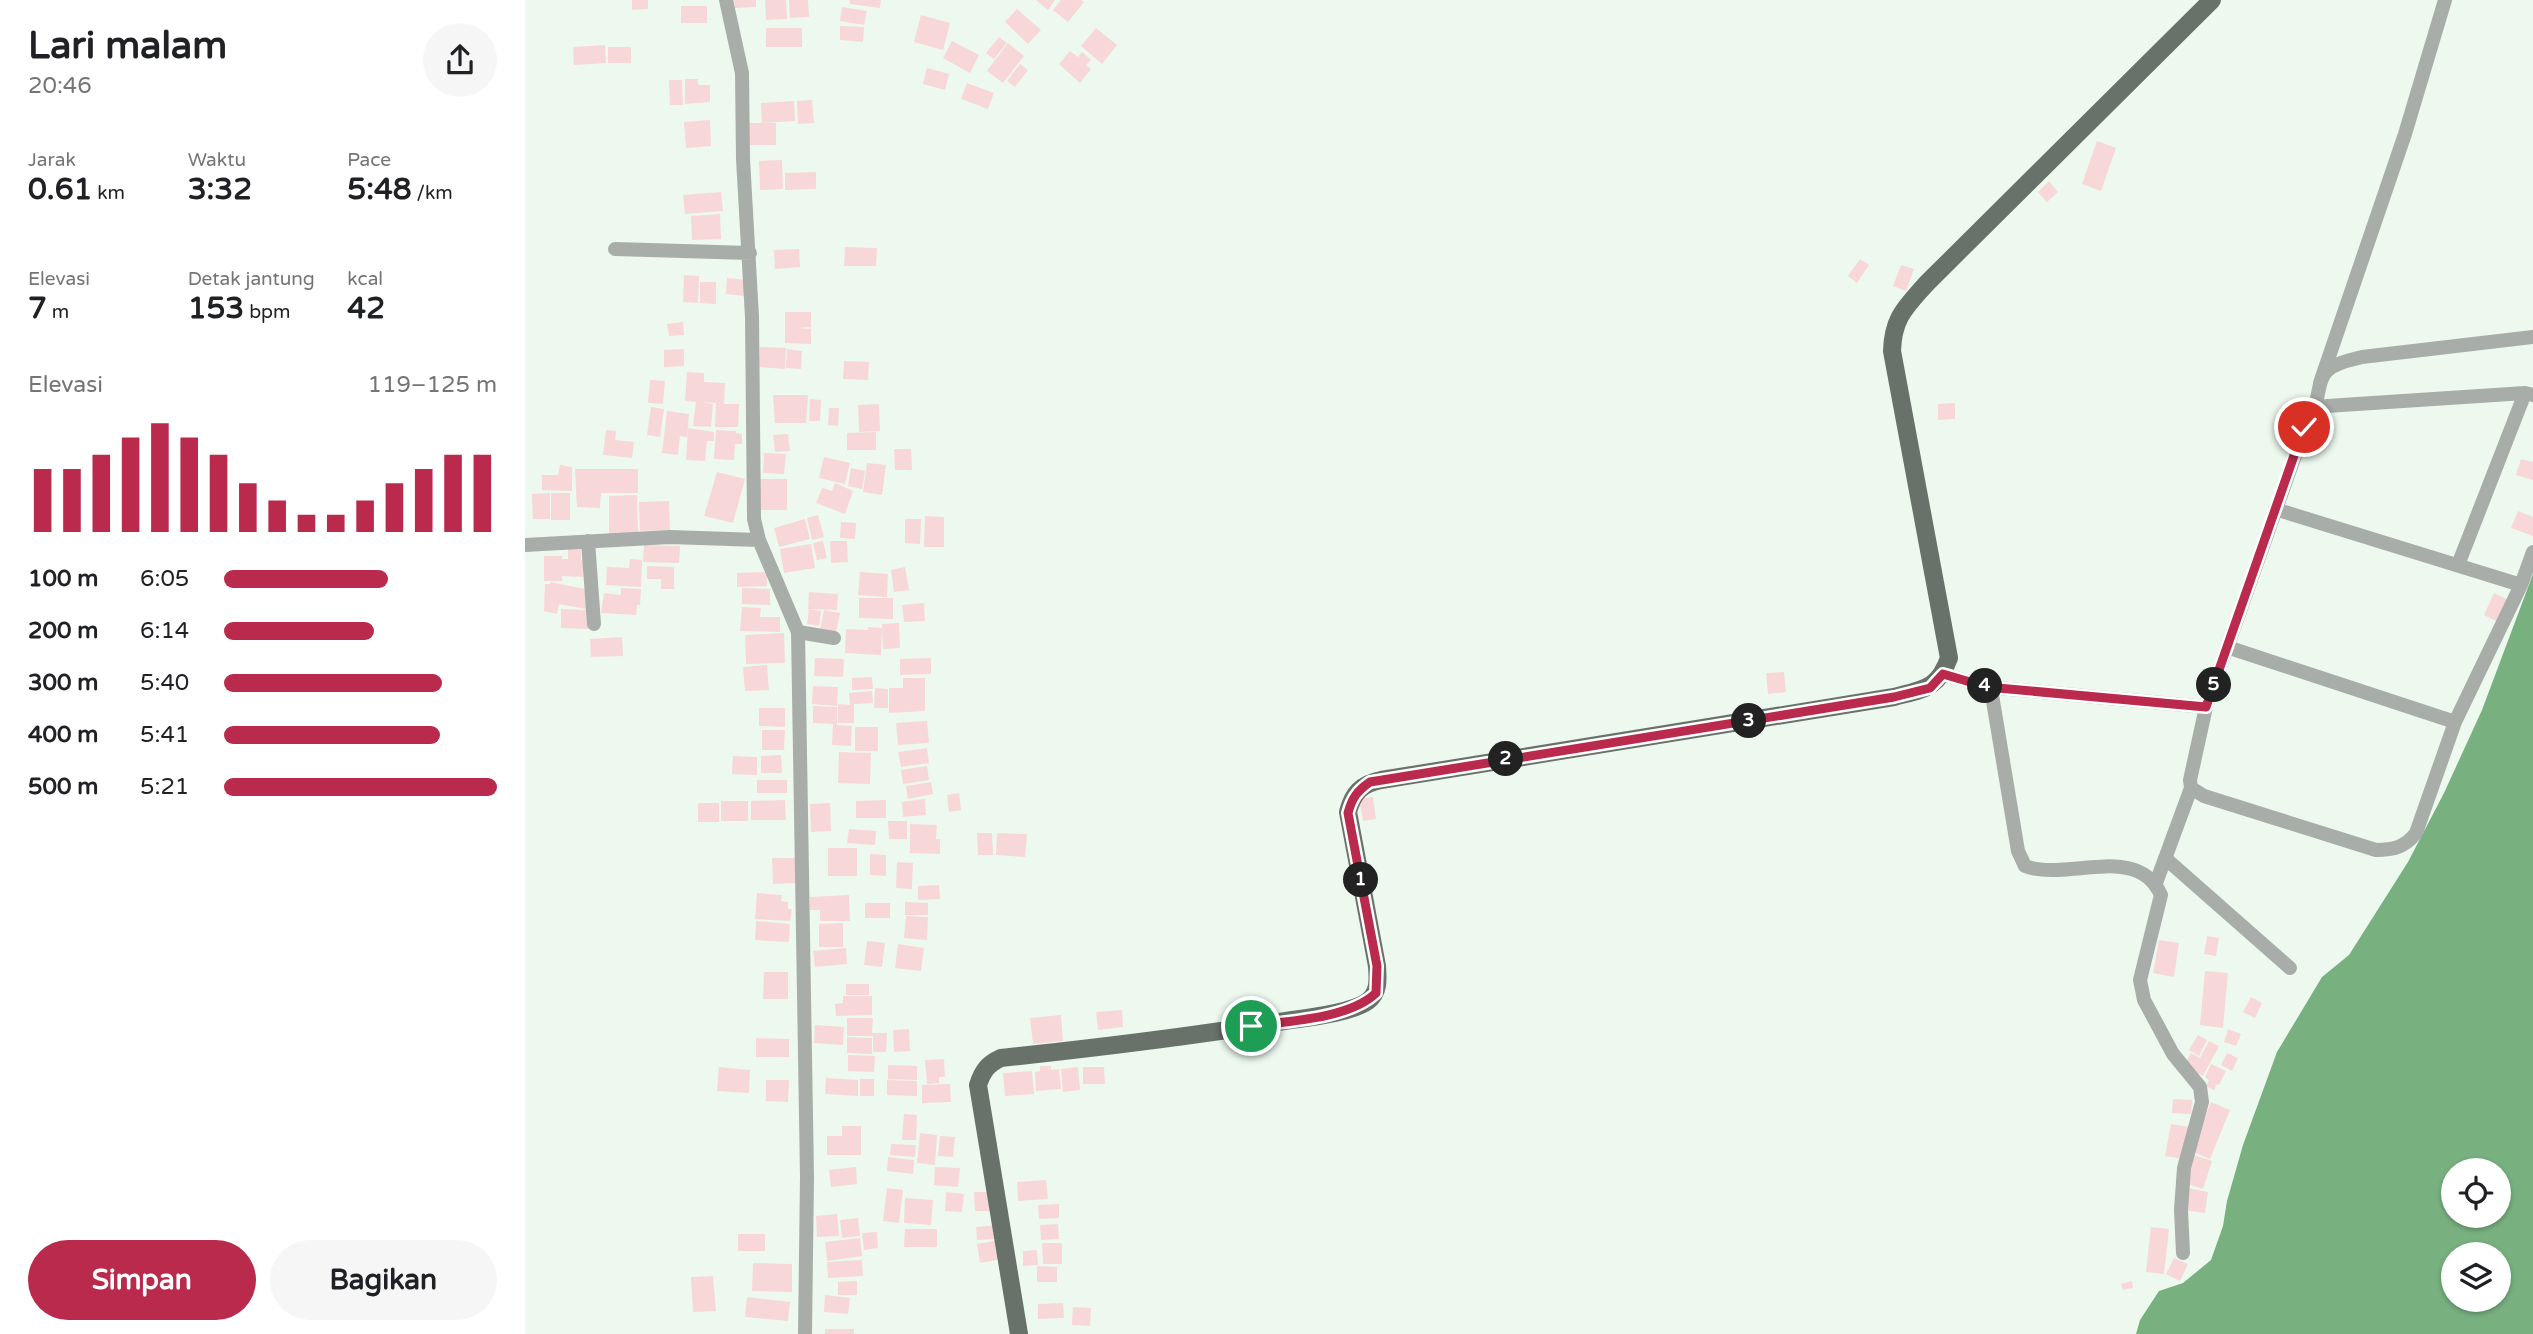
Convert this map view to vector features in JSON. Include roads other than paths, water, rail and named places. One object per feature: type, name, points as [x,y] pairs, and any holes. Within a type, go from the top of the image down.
[{"type":"main road","points":[[1019,1334],[978,1085],[982,1073],[989,1064],[1002,1058],[1168,1040],[1335,1013],[1366,1002],[1376,993],[1378,974],[1348,813],[1358,790],[1381,779],[1894,697],[1930,688],[1943,674],[1949,658],[1892,351],[1893,330],[1903,310],[1927,283],[2212,0]]},
{"type":"street","points":[[726,0],[742,73],[743,159],[750,253],[754,519],[759,540],[798,632],[807,1176],[805,1334]]},
{"type":"street","points":[[2156,883],[2191,788],[2190,780],[2206,707],[2304,427],[2315,410],[2320,383],[2405,134],[2445,0]]},
{"type":"street","points":[[615,249],[750,253]]},
{"type":"street","points":[[2320,383],[2324,374],[2334,364],[2362,357],[2533,337]]},
{"type":"street","points":[[2315,410],[2327,406],[2529,394],[2458,565]]},
{"type":"street","points":[[2275,509],[2521,585]]},
{"type":"street","points":[[525,545],[670,537],[759,540]]},
{"type":"street","points":[[588,541],[594,624]]},
{"type":"street","points":[[2191,788],[2196,793],[2376,850],[2390,850],[2407,844],[2416,833],[2455,722],[2521,585],[2533,552]]},
{"type":"street","points":[[798,632],[834,638]]},
{"type":"street","points":[[2227,647],[2455,722]]},
{"type":"street","points":[[1943,674],[1987,687],[2206,707]]},
{"type":"street","points":[[1987,687],[1992,695],[2018,851],[2025,866],[2038,871],[2113,866],[2133,869],[2156,883],[2161,895],[2140,980],[2141,991],[2173,1054],[2200,1087],[2202,1102],[2185,1168],[2181,1210],[2183,1253]]},
{"type":"street","points":[[2165,858],[2290,968]]}]
